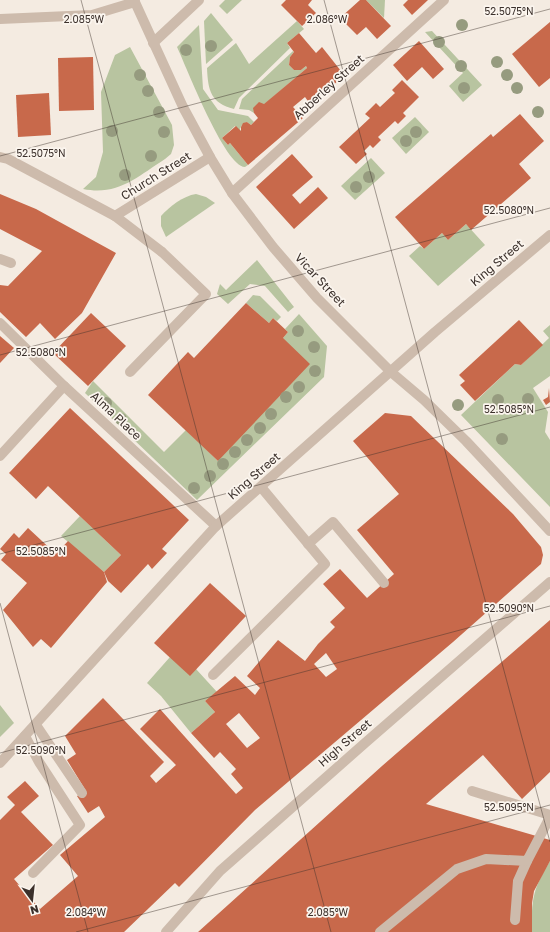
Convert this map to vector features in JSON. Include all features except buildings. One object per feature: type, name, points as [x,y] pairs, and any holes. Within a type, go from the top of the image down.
[{"type":"street","points":[[152,43],[199,0]]},
{"type":"street","name":"Abberley Street","points":[[232,193],[444,0]]},
{"type":"street","points":[[0,19],[92,15],[134,1]]},
{"type":"street","name":"Vicar Street","points":[[134,1],[152,43],[210,157],[232,193],[273,247],[317,298],[391,372],[424,400],[466,441],[550,531]]},
{"type":"street","name":"Church Street","points":[[0,157],[8,159],[115,216],[162,252],[206,294],[130,372]]},
{"type":"street","name":"Church Street","points":[[115,216],[210,157]]},
{"type":"street","name":"King Street","points":[[0,763],[216,526],[391,372],[550,236]]},
{"type":"street","points":[[0,259],[11,263]]},
{"type":"street","name":"Alma Place","points":[[0,323],[64,386],[216,526]]},
{"type":"street","points":[[0,456],[64,386]]},
{"type":"street","points":[[213,675],[325,564],[261,487]]},
{"type":"street","points":[[308,544],[333,522],[384,583]]},
{"type":"street","name":"High Street","points":[[166,932],[220,872],[550,582]]},
{"type":"street","points":[[36,725],[82,793]]},
{"type":"street","points":[[25,736],[39,762],[80,825],[33,873]]},
{"type":"street","points":[[472,791],[550,816],[518,881],[515,920]]},
{"type":"street","points":[[380,932],[457,869],[486,859],[527,861]]},
{"type":"green space","points":[[225,0],[242,0],[227,14],[219,6]]},
{"type":"green space","points":[[366,0],[385,0],[384,18]]},
{"type":"green space","points":[[211,13],[233,40],[206,64],[204,21]]},
{"type":"green space","points":[[297,21],[304,29],[287,43],[290,48],[239,98],[234,109],[220,103],[212,95],[208,83],[207,68],[236,43],[249,64]]},
{"type":"green space","points":[[199,25],[203,89],[218,110],[248,116],[254,122],[251,125],[247,122],[242,125],[240,129],[241,132],[235,126],[222,138],[228,145],[230,143],[248,165],[245,167],[237,163],[227,151],[217,134],[177,47]]},
{"type":"green space","points":[[432,31],[482,85],[463,102],[449,86],[463,73],[425,32]]},
{"type":"green space","points":[[130,47],[172,125],[174,145],[171,154],[165,159],[127,183],[107,190],[83,189],[96,177],[103,152],[101,92],[115,55]]},
{"type":"green space","points":[[293,51],[294,52],[290,57],[289,65],[294,70],[301,70],[306,66],[307,68],[254,113],[249,110],[239,109],[242,99]]},
{"type":"green space","points":[[415,117],[429,132],[406,154],[392,138]]},
{"type":"green space","points":[[371,158],[385,173],[355,200],[341,186]]},
{"type":"green space","points":[[196,194],[206,197],[215,203],[166,237],[161,226],[161,216],[177,202]]},
{"type":"green space","points":[[466,224],[485,245],[438,286],[409,256],[420,246],[424,249],[442,233],[448,240]]},
{"type":"green space","points":[[257,260],[294,307],[288,312],[265,286],[250,284],[228,304],[217,294],[220,284],[226,290]]},
{"type":"green space","points":[[253,295],[260,296],[281,317],[277,321],[273,318],[269,323],[246,303]]},
{"type":"green space","points":[[299,314],[327,346],[324,377],[197,500],[85,393],[93,381],[164,452],[186,430],[218,461],[283,338],[288,332],[285,329]]},
{"type":"green space","points":[[550,325],[550,376],[533,388],[548,412],[545,432],[550,440],[550,507],[461,415],[515,364],[521,365],[549,338],[543,331]]},
{"type":"green space","points":[[80,516],[121,555],[104,572],[61,536]]},
{"type":"green space","points":[[170,657],[196,669],[217,692],[205,701],[215,712],[191,733],[161,696],[147,683]]},
{"type":"green space","points":[[0,705],[14,723],[0,737]]},
{"type":"green space","points":[[550,861],[550,932],[532,932],[534,895],[540,879]]}]
